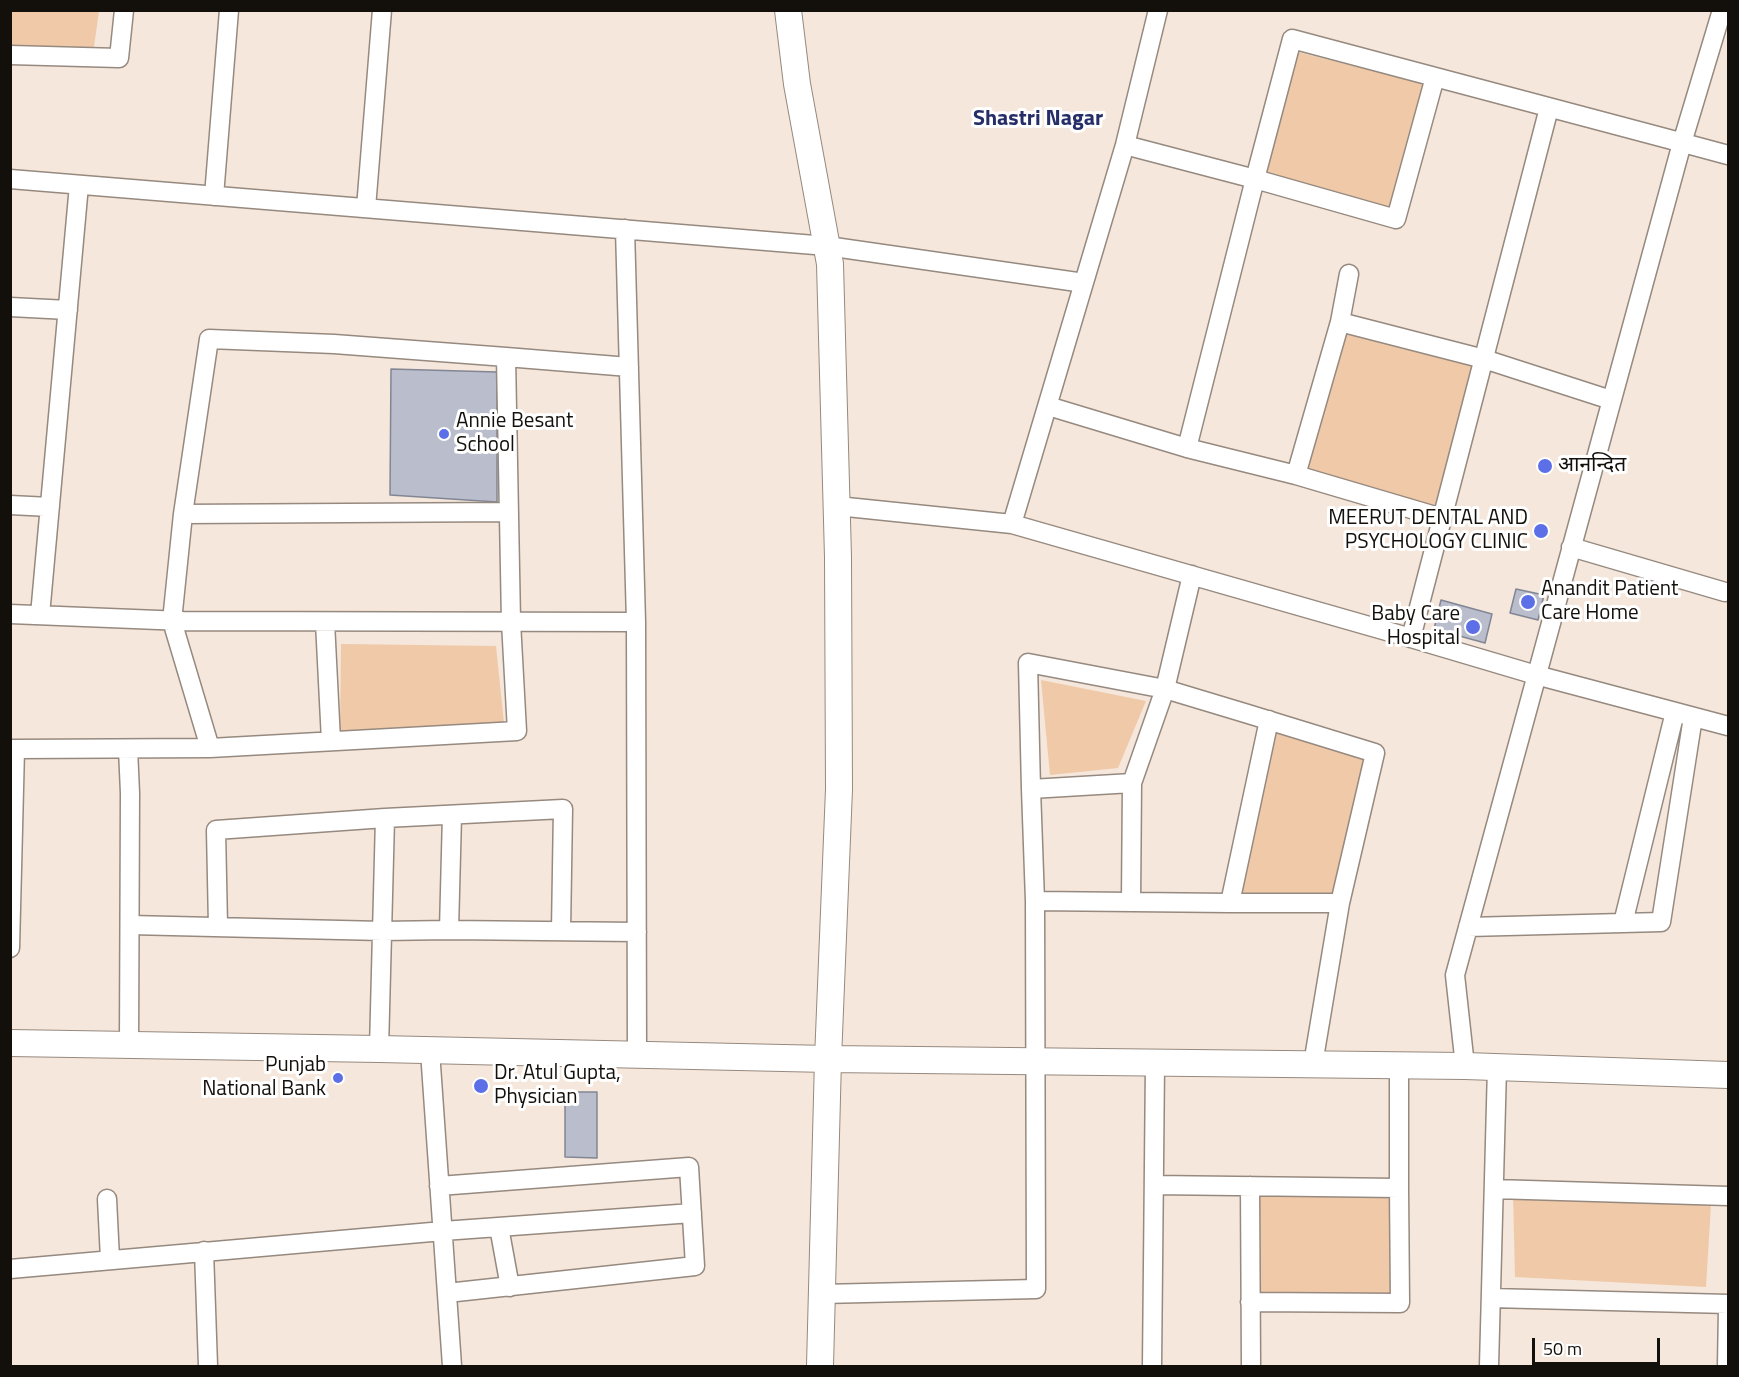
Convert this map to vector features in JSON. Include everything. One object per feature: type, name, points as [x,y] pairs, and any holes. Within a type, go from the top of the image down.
[{"type":"street","points":[[10,55],[119,57],[124,10]]},
{"type":"street","points":[[214,196],[229,10]]},
{"type":"street","points":[[366,208],[382,10]]},
{"type":"street","points":[[788,10],[797,84],[830,264],[837,506],[839,789],[828,1059],[820,1366]]},
{"type":"street","points":[[1012,524],[1125,145],[1158,10]]},
{"type":"street","points":[[1465,1065],[1455,975],[1682,143],[1722,10]]},
{"type":"street","points":[[1186,448],[1292,39],[1728,155]]},
{"type":"street","points":[[1125,145],[1396,219],[1435,77]]},
{"type":"street","points":[[1411,638],[1550,108]]},
{"type":"street","points":[[10,179],[827,246],[1084,283]]},
{"type":"street","points":[[40,615],[79,185]]},
{"type":"street","points":[[624,229],[636,622],[637,1056]]},
{"type":"street","points":[[1296,475],[1340,322],[1349,274]]},
{"type":"street","points":[[10,307],[68,310]]},
{"type":"street","points":[[1340,322],[1484,359],[1611,400]]},
{"type":"street","points":[[210,748],[172,621],[183,514],[209,339],[334,344],[629,367]]},
{"type":"street","points":[[10,948],[13,749],[210,748],[517,731],[511,622],[506,357]]},
{"type":"street","points":[[1048,406],[1186,448],[1296,475],[1442,518]]},
{"type":"street","points":[[10,505],[50,507]]},
{"type":"street","points":[[837,506],[1012,524],[1536,675],[1728,726]]},
{"type":"street","points":[[183,514],[509,512]]},
{"type":"street","points":[[1571,547],[1727,587]]},
{"type":"street","points":[[1131,902],[1132,783],[1165,689],[1192,575]]},
{"type":"street","points":[[10,614],[172,621],[636,622]]},
{"type":"street","points":[[325,622],[331,741]]},
{"type":"street","points":[[822,1294],[1036,1289],[1035,902],[1028,663],[1165,689],[1375,753],[1340,903],[1312,1064]]},
{"type":"street","points":[[1468,927],[1661,922],[1684,714]]},
{"type":"street","points":[[1623,923],[1684,714]]},
{"type":"street","points":[[1230,903],[1269,720]]},
{"type":"street","points":[[128,749],[130,793],[129,1046]]},
{"type":"street","points":[[1031,789],[1132,783]]},
{"type":"street","points":[[218,926],[216,830],[563,809],[561,931]]},
{"type":"street","points":[[449,930],[452,815]]},
{"type":"street","points":[[379,1049],[385,818]]},
{"type":"street","points":[[1035,902],[1340,903]]},
{"type":"street","points":[[129,925],[382,931],[637,933]]},
{"type":"street","points":[[10,1043],[828,1059],[1465,1065],[1728,1075]]},
{"type":"street","points":[[430,1051],[452,1366]]},
{"type":"street","points":[[1152,1366],[1155,1063]]},
{"type":"street","points":[[1250,1302],[1400,1303],[1400,1065]]},
{"type":"street","points":[[1489,1366],[1497,1067]]},
{"type":"street","points":[[439,1186],[689,1167],[695,1266],[447,1293]]},
{"type":"street","points":[[1154,1185],[1399,1188]]},
{"type":"street","points":[[1250,1186],[1251,1366]]},
{"type":"street","points":[[1494,1189],[1728,1196]]},
{"type":"street","points":[[108,1199],[110,1259]]},
{"type":"street","points":[[10,1269],[442,1231],[692,1213]]},
{"type":"street","points":[[500,1227],[510,1287]]},
{"type":"street","points":[[204,1251],[208,1366]]},
{"type":"street","points":[[1491,1298],[1728,1304]]},
{"type":"street","points":[[1727,1366],[1728,1308]]},
{"type":"shaded area","points":[[10,11],[99,11],[93,54],[11,46]]},
{"type":"shaded area","points":[[1297,52],[1426,84],[1388,210],[1266,174]]},
{"type":"shaded area","points":[[1344,333],[1476,364],[1436,506],[1307,469]]},
{"type":"shaded area","points":[[341,644],[496,646],[504,723],[340,734]]},
{"type":"shaded area","points":[[1041,680],[1146,701],[1118,768],[1050,775]]},
{"type":"shaded area","points":[[1274,729],[1367,760],[1334,897],[1240,895]]},
{"type":"shaded area","points":[[1513,1194],[1711,1205],[1706,1287],[1515,1277]]},
{"type":"shaded area","points":[[1393,1196],[1393,1296],[1259,1295],[1258,1197]]},
{"type":"building","name":"Annie Besant School","points":[[391,369],[497,372],[497,502],[390,495]]},
{"type":"building","points":[[1516,589],[1544,595],[1538,620],[1510,613]]},
{"type":"building","points":[[1441,600],[1492,614],[1485,643],[1434,629]]},
{"type":"building","points":[[565,1092],[597,1092],[597,1158],[565,1157]]},
{"type":"place","name":"Annie Besant School","points":[[444,434]]},
{"type":"place","name":"आनन्दित","points":[[1545,466]]},
{"type":"place","name":"MEERUT DENTAL AND PSYCHOLOGY CLINIC","points":[[1541,531]]},
{"type":"place","name":"Anandit Patient Care Home","points":[[1528,602]]},
{"type":"place","name":"Baby Care Hospital","points":[[1473,627]]},
{"type":"place","name":"Punjab National Bank","points":[[338,1078]]},
{"type":"place","name":"Dr. Atul Gupta, Physician","points":[[481,1086]]},
{"type":"district","name":"Shastri Nagar","points":[[1038,120]]}]
